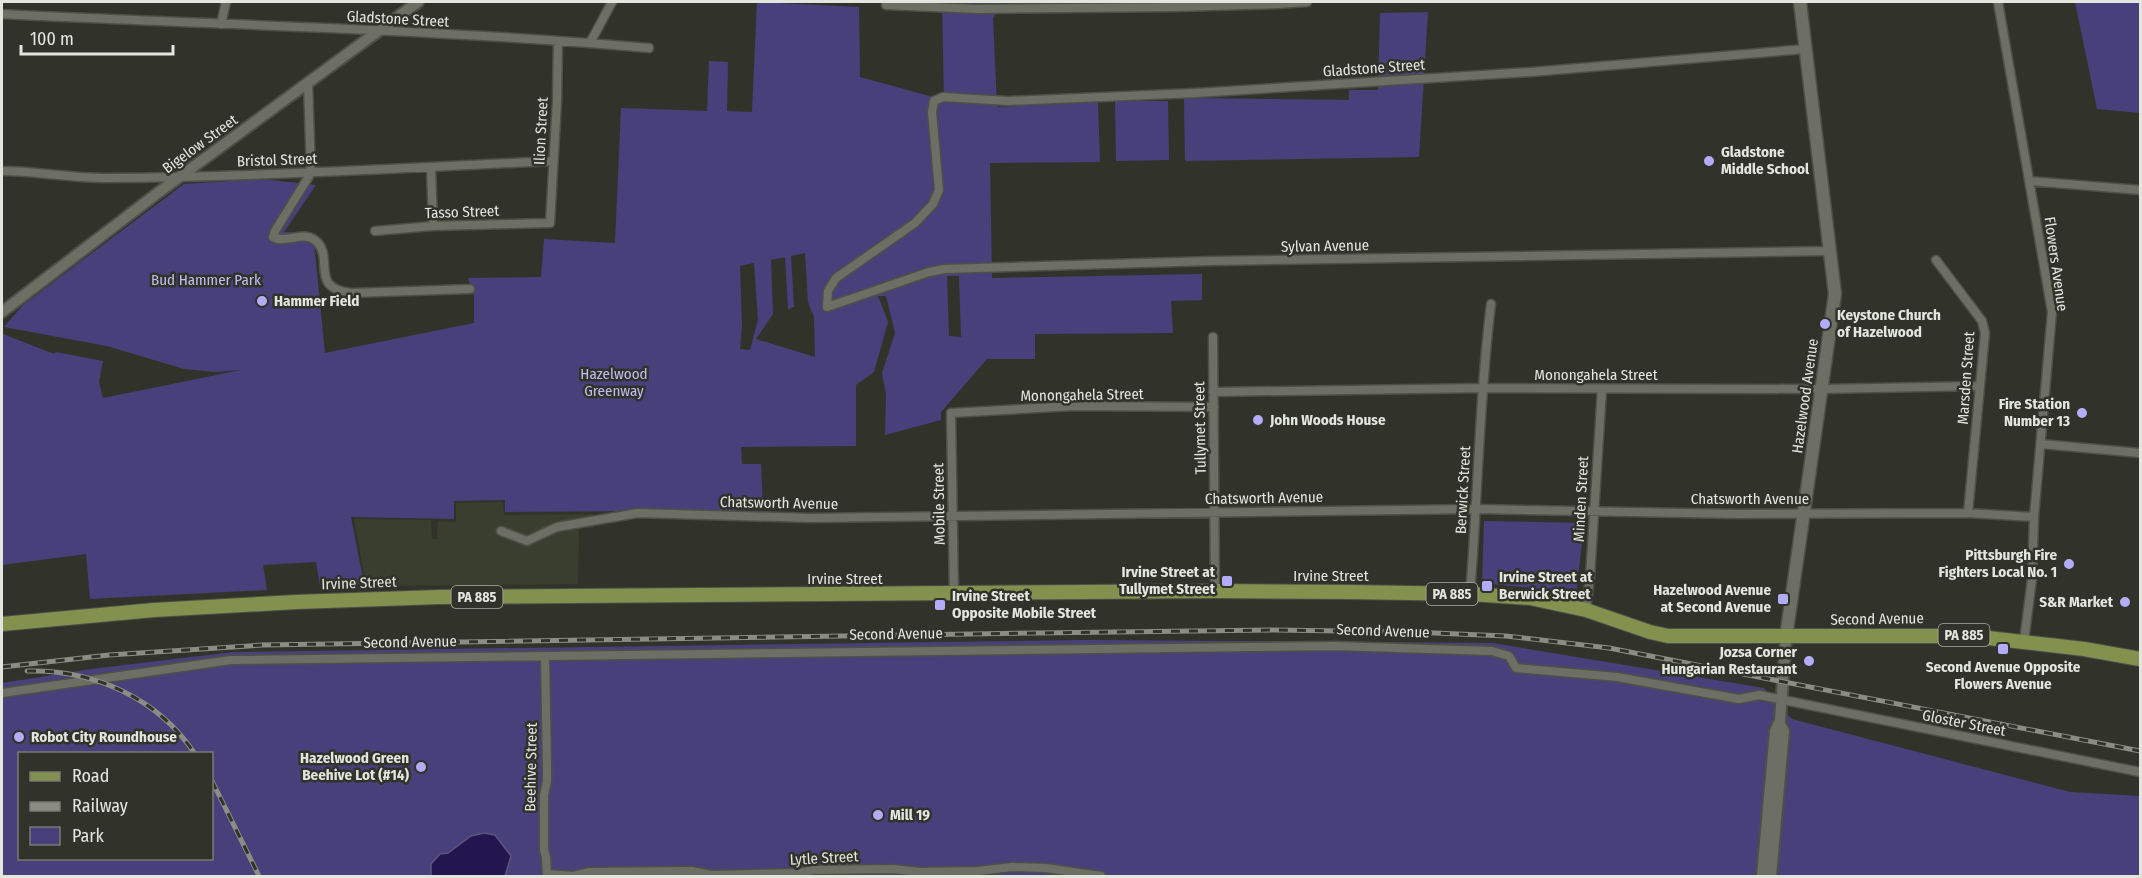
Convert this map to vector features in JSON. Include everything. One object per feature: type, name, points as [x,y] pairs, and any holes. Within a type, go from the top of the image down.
[{"type":"main road","name":"Hazelwood Avenue","points":[[1786,637],[1835,294],[1800,2]]},
{"type":"main road","name":"Irvine Street","points":[[2,624],[154,609],[440,597],[1215,591],[1470,594],[1530,598],[1586,610],[1650,632],[1684,637]]},
{"type":"main road","name":"Second Avenue","points":[[1684,637],[1947,635],[2024,641],[2140,658]]},
{"type":"street","points":[[221,24],[226,2]]},
{"type":"street","name":"Bigelow Street","points":[[2,312],[418,2]]},
{"type":"street","points":[[590,42],[612,2]]},
{"type":"street","points":[[886,5],[978,9],[1307,2]]},
{"type":"street","name":"Flowers Avenue","points":[[1998,2],[2052,312],[2034,517],[2032,579],[2024,641]]},
{"type":"street","name":"Gladstone Street","points":[[2,14],[590,42],[649,48]]},
{"type":"street","name":"Ilion Street","points":[[550,223],[558,41]]},
{"type":"street","name":"Gladstone Street","points":[[827,307],[828,291],[836,278],[915,223],[933,204],[939,190],[932,112],[934,101],[943,97],[1008,102],[1195,93],[1531,72],[1806,49]]},
{"type":"street","points":[[309,83],[311,173],[274,231],[273,237],[280,239],[306,236],[314,239],[320,246],[326,281],[339,292],[470,289]]},
{"type":"street","name":"Bristol Street","points":[[2,171],[102,178],[181,177],[553,161]]},
{"type":"street","points":[[431,167],[432,226]]},
{"type":"street","points":[[2029,181],[2140,190]]},
{"type":"street","name":"Tasso Street","points":[[375,231],[432,226],[550,223]]},
{"type":"street","name":"Sylvan Avenue","points":[[827,307],[944,269],[1211,261],[1829,251]]},
{"type":"street","name":"Marsden Street","points":[[1936,260],[1982,321],[1985,333],[1968,513]]},
{"type":"street","name":"Berwick Street","points":[[1470,594],[1481,388],[1491,304]]},
{"type":"street","name":"Tullymet Street","points":[[1213,337],[1215,591]]},
{"type":"street","name":"Monongahela Street","points":[[1213,392],[1481,388],[1821,389],[1979,386]]},
{"type":"street","name":"Minden Street","points":[[1586,610],[1602,389]]},
{"type":"street","name":"Monongahela Street","points":[[951,413],[1074,406],[1214,407]]},
{"type":"street","name":"Mobile Street","points":[[951,413],[954,594]]},
{"type":"street","points":[[2041,444],[2140,453]]},
{"type":"street","name":"Chatsworth Avenue","points":[[501,531],[527,541],[557,527],[638,513],[810,518],[1476,508],[1737,514],[1968,513],[2034,517]]},
{"type":"street","name":"Hazelwood Avenue","points":[[1762,876],[1775,731],[1780,724],[1786,637]]},
{"type":"street","name":"Second Avenue","points":[[2,693],[231,660],[1335,646],[1501,652],[1509,656],[1516,668],[1606,675],[1739,699],[1759,695],[1782,700]]},
{"type":"street","name":"Beehive Street","points":[[545,656],[547,767],[544,795],[544,850],[548,875]]},
{"type":"street","name":"Gloster Street","points":[[1782,700],[2140,772]]},
{"type":"street","name":"Hazelwood Avenue","points":[[1771,876],[1784,731],[1780,724]]},
{"type":"street","name":"Lytle Street","points":[[548,875],[573,876],[588,872],[692,871],[723,875],[799,873],[813,870],[893,869],[955,872],[1012,867],[1046,868],[1101,876]]},
{"type":"shaded area","points":[[503,502],[504,515],[593,514],[593,528],[579,528],[578,584],[366,586],[354,519],[431,520],[432,539],[437,539],[438,521],[456,522],[456,503]]},
{"type":"shaded area","points":[[484,833],[495,835],[511,856],[505,876],[431,876],[431,864],[440,854],[448,853],[471,836]]},
{"type":"green space","name":"Hazelwood Greenway","points":[[757,2],[859,7],[860,77],[944,100],[942,3],[839,2],[1003,2],[993,18],[997,107],[1098,102],[1100,162],[990,163],[992,278],[1202,274],[1202,300],[1171,301],[1173,333],[1035,334],[1035,359],[987,359],[941,412],[941,420],[885,435],[886,394],[882,373],[895,333],[886,296],[878,296],[888,322],[874,372],[856,385],[856,446],[741,447],[742,464],[761,464],[763,510],[505,512],[505,500],[454,501],[454,519],[351,517],[364,584],[320,586],[316,562],[263,565],[267,590],[90,599],[86,554],[2,565],[3,334],[54,354],[56,352],[103,361],[99,382],[103,398],[241,370],[215,372],[184,369],[107,346],[4,327],[23,305],[184,184],[261,179],[316,185],[284,232],[313,233],[325,353],[474,323],[474,297],[468,278],[541,277],[544,239],[615,243],[621,108],[707,111],[709,61],[728,62],[727,111],[752,112]],"holes":[[[805,253],[808,302],[814,317],[815,357],[756,339],[773,314],[771,260],[785,257],[788,309],[794,307],[791,256]],[[754,263],[758,320],[750,350],[740,349],[742,325],[740,266]],[[947,276],[959,276],[961,337],[949,336]]]},
{"type":"green space","points":[[2075,2],[2140,2],[2140,113],[2097,109]]},
{"type":"green space","points":[[1428,12],[1419,157],[1185,161],[1184,98],[1349,100],[1349,90],[1378,90],[1380,13]]},
{"type":"green space","points":[[1115,101],[1168,101],[1169,160],[1116,161]]},
{"type":"green space","points":[[1484,521],[1584,523],[1576,597],[1532,588],[1482,583]]},
{"type":"green space","points":[[1087,640],[1493,643],[1764,688],[1792,719],[2070,792],[2140,796],[2140,876],[2,876],[2,683],[91,669],[233,652]]},
{"type":"railway","points":[[2,667],[109,655],[262,645],[1274,630],[1410,632],[1506,636],[1609,648],[2140,751]]},
{"type":"railway","points":[[27,671],[76,675],[122,691],[162,717],[180,734],[194,752]]},
{"type":"railway","points":[[213,783],[259,876]]},
{"type":"place","name":"Gladstone Middle School","points":[[1709,161]]},
{"type":"place","name":"Hammer Field","points":[[262,301]]},
{"type":"place","name":"Keystone Church of Hazelwood","points":[[1825,324]]},
{"type":"place","name":"Fire Station Number 13","points":[[2082,413]]},
{"type":"place","name":"John Woods House","points":[[1258,420]]},
{"type":"place","name":"Pittsburgh Fire Fighters Local No. 1","points":[[2069,564]]},
{"type":"place","name":"Irvine Street at Tullymet Street","points":[[1227,581]]},
{"type":"place","name":"Irvine Street at Berwick Street","points":[[1487,586]]},
{"type":"place","name":"Hazelwood Avenue at Second Avenue","points":[[1783,599]]},
{"type":"place","name":"S&R Market","points":[[2125,602]]},
{"type":"place","name":"Irvine Street Opposite Mobile Street","points":[[940,605]]},
{"type":"place","name":"Second Avenue Opposite Flowers Avenue","points":[[2003,649]]},
{"type":"place","name":"Jozsa Corner Hungarian Restaurant","points":[[1809,661]]},
{"type":"place","name":"Robot City Roundhouse","points":[[19,737]]},
{"type":"place","name":"Hazelwood Green Beehive Lot (#14)","points":[[421,767]]},
{"type":"place","name":"Mill 19","points":[[878,815]]},
{"type":"park label","name":"Bud Hammer Park","points":[[206,280]]}]
